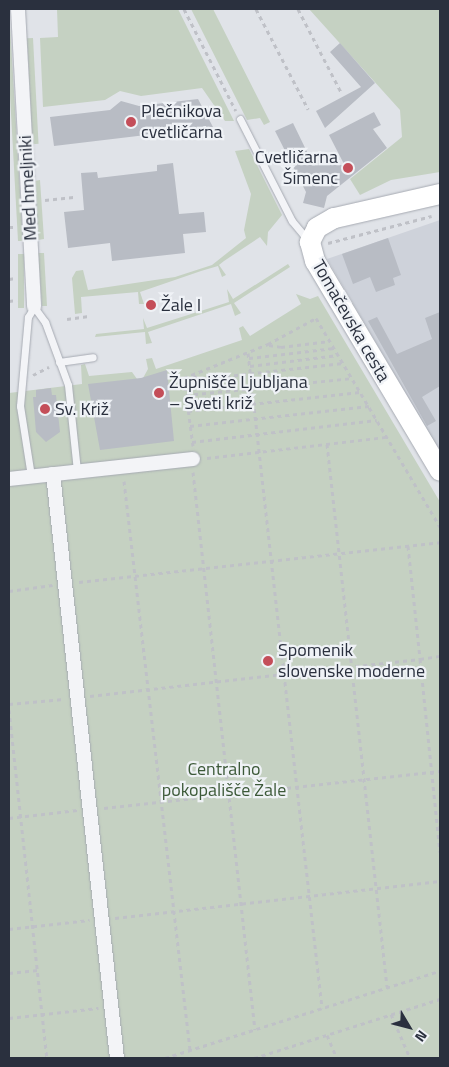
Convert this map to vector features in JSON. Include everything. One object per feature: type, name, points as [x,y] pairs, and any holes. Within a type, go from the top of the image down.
[{"type":"street","name":"Med hmeljniki","points":[[18,9],[34,307]]},
{"type":"street","name":"Tomačevska cesta","points":[[440,194],[334,218],[317,228],[310,242],[315,261],[440,471]]},
{"type":"street","points":[[9,479],[193,459]]},
{"type":"street","points":[[54,474],[117,1058]]},
{"type":"lane","points":[[240,119],[292,221],[310,242]]},
{"type":"lane","name":"Med hmeljniki","points":[[31,476],[20,406],[28,317],[34,307],[45,322],[68,385],[77,471]]},
{"type":"lane","points":[[59,362],[93,357]]},
{"type":"path","points":[[184,9],[240,119]]},
{"type":"path","points":[[257,9],[308,109]]},
{"type":"path","points":[[298,9],[341,92]]},
{"type":"path","points":[[45,200],[76,197]]},
{"type":"path","name":"Tomačevska cesta","points":[[335,243],[440,213]]},
{"type":"path","points":[[9,279],[16,278]]},
{"type":"path","points":[[9,301],[17,300]]},
{"type":"path","points":[[67,319],[89,316]]},
{"type":"path","points":[[255,1030],[184,378],[268,344],[316,318],[440,527]]},
{"type":"path","points":[[268,344],[281,347],[330,341]]},
{"type":"path","points":[[249,358],[334,348]]},
{"type":"path","points":[[248,353],[322,1008]]},
{"type":"path","points":[[250,366],[338,355]]},
{"type":"path","points":[[193,375],[202,379],[343,363]]},
{"type":"path","points":[[186,396],[352,378]]},
{"type":"path","points":[[188,411],[360,392]]},
{"type":"path","points":[[190,426],[369,406]]},
{"type":"path","points":[[192,442],[377,420]]},
{"type":"path","points":[[193,459],[387,437]]},
{"type":"path","points":[[327,444],[387,987]]},
{"type":"path","points":[[122,466],[137,576],[190,1050]]},
{"type":"path","points":[[9,590],[440,542]]},
{"type":"path","points":[[408,546],[440,852]]},
{"type":"path","points":[[9,704],[440,656]]},
{"type":"path","points":[[9,710],[48,1058]]},
{"type":"path","points":[[9,818],[440,771]]},
{"type":"path","points":[[9,929],[440,881]]},
{"type":"path","points":[[9,973],[38,970]]},
{"type":"path","points":[[165,1058],[440,971]]},
{"type":"path","points":[[254,1058],[440,998]]},
{"type":"path","points":[[9,1018],[112,1007]]},
{"type":"path","points":[[391,1014],[410,1058]]},
{"type":"path","points":[[327,1035],[336,1058]]},
{"type":"shaded area","points":[[440,220],[440,452],[327,259]]},
{"type":"green space","points":[[9,9],[23,241],[18,241],[9,77]]},
{"type":"green space","points":[[57,9],[178,9],[234,121],[225,121],[202,88],[141,96],[120,91],[105,100],[43,107],[40,38],[58,37]]},
{"type":"green space","points":[[191,9],[213,9],[270,122],[264,125],[260,118],[247,120]]},
{"type":"green space","points":[[309,9],[440,9],[440,172],[391,180],[360,195],[350,179],[402,137],[400,110]]},
{"type":"green space","points":[[27,38],[33,38],[39,144],[33,144]]},
{"type":"green space","points":[[249,149],[282,215],[268,232],[267,246],[260,237],[224,261],[219,265],[226,275],[222,277],[218,266],[140,292],[144,304],[139,304],[138,292],[81,297],[82,313],[75,314],[72,278],[76,271],[83,270],[88,290],[175,277],[212,265],[246,238],[244,230],[251,194],[235,151]]},
{"type":"green space","points":[[40,180],[44,239],[38,240],[35,181]]},
{"type":"green space","points":[[38,253],[44,253],[47,306],[42,306]]},
{"type":"green space","points":[[18,254],[24,254],[24,308],[18,308]]},
{"type":"green space","points":[[288,264],[290,267],[234,303],[241,313],[235,316],[231,304],[148,332],[152,343],[146,344],[145,332],[95,337],[96,334],[144,329],[143,318],[147,328],[229,302],[227,289],[233,299]]},
{"type":"green space","name":"Centralno pokopališče Žale","points":[[296,294],[310,299],[318,296],[440,502],[440,1058],[9,1058],[9,393],[82,384],[81,365],[85,364],[89,376],[132,372],[137,379],[143,378],[148,369],[146,359],[152,358],[156,369],[242,340],[239,328],[243,326],[250,336],[301,304]]},
{"type":"building","points":[[340,43],[375,83],[325,128],[316,111],[361,87],[330,52]]},
{"type":"building","name":"Plečnikova cvetličarna","points":[[198,99],[213,127],[54,146],[50,117],[110,110],[121,101],[139,106]]},
{"type":"building","name":"Cvetličarna Šimenc","points":[[374,112],[381,125],[373,129],[387,148],[327,196],[324,208],[303,203],[306,192],[275,131],[293,123],[310,158],[345,166],[329,135]]},
{"type":"building","points":[[173,163],[179,214],[204,212],[206,232],[183,234],[185,253],[112,261],[110,243],[68,248],[64,212],[84,210],[81,173],[97,172],[98,178],[157,171],[157,165]]},
{"type":"building","points":[[388,238],[401,275],[393,278],[395,285],[376,292],[370,277],[353,284],[342,254]]},
{"type":"building","points":[[440,312],[440,386],[422,397],[436,421],[427,426],[368,321],[377,317],[397,354],[432,339],[425,318]]},
{"type":"building","points":[[167,370],[174,441],[100,450],[88,384],[141,378]]},
{"type":"building","name":"Sv. Križ","points":[[51,388],[52,395],[56,395],[60,432],[46,442],[36,432],[33,397],[36,397],[36,390]]},
{"type":"place","name":"Plečnikova cvetličarna","points":[[131,122]]},
{"type":"place","name":"Cvetličarna Šimenc","points":[[348,168]]},
{"type":"place","name":"Žale I","points":[[151,305]]},
{"type":"place","name":"Župnišče Ljubljana – Sveti križ","points":[[159,393]]},
{"type":"place","name":"Sv. Križ","points":[[45,409]]},
{"type":"place","name":"Spomenik slovenske moderne","points":[[268,661]]}]
